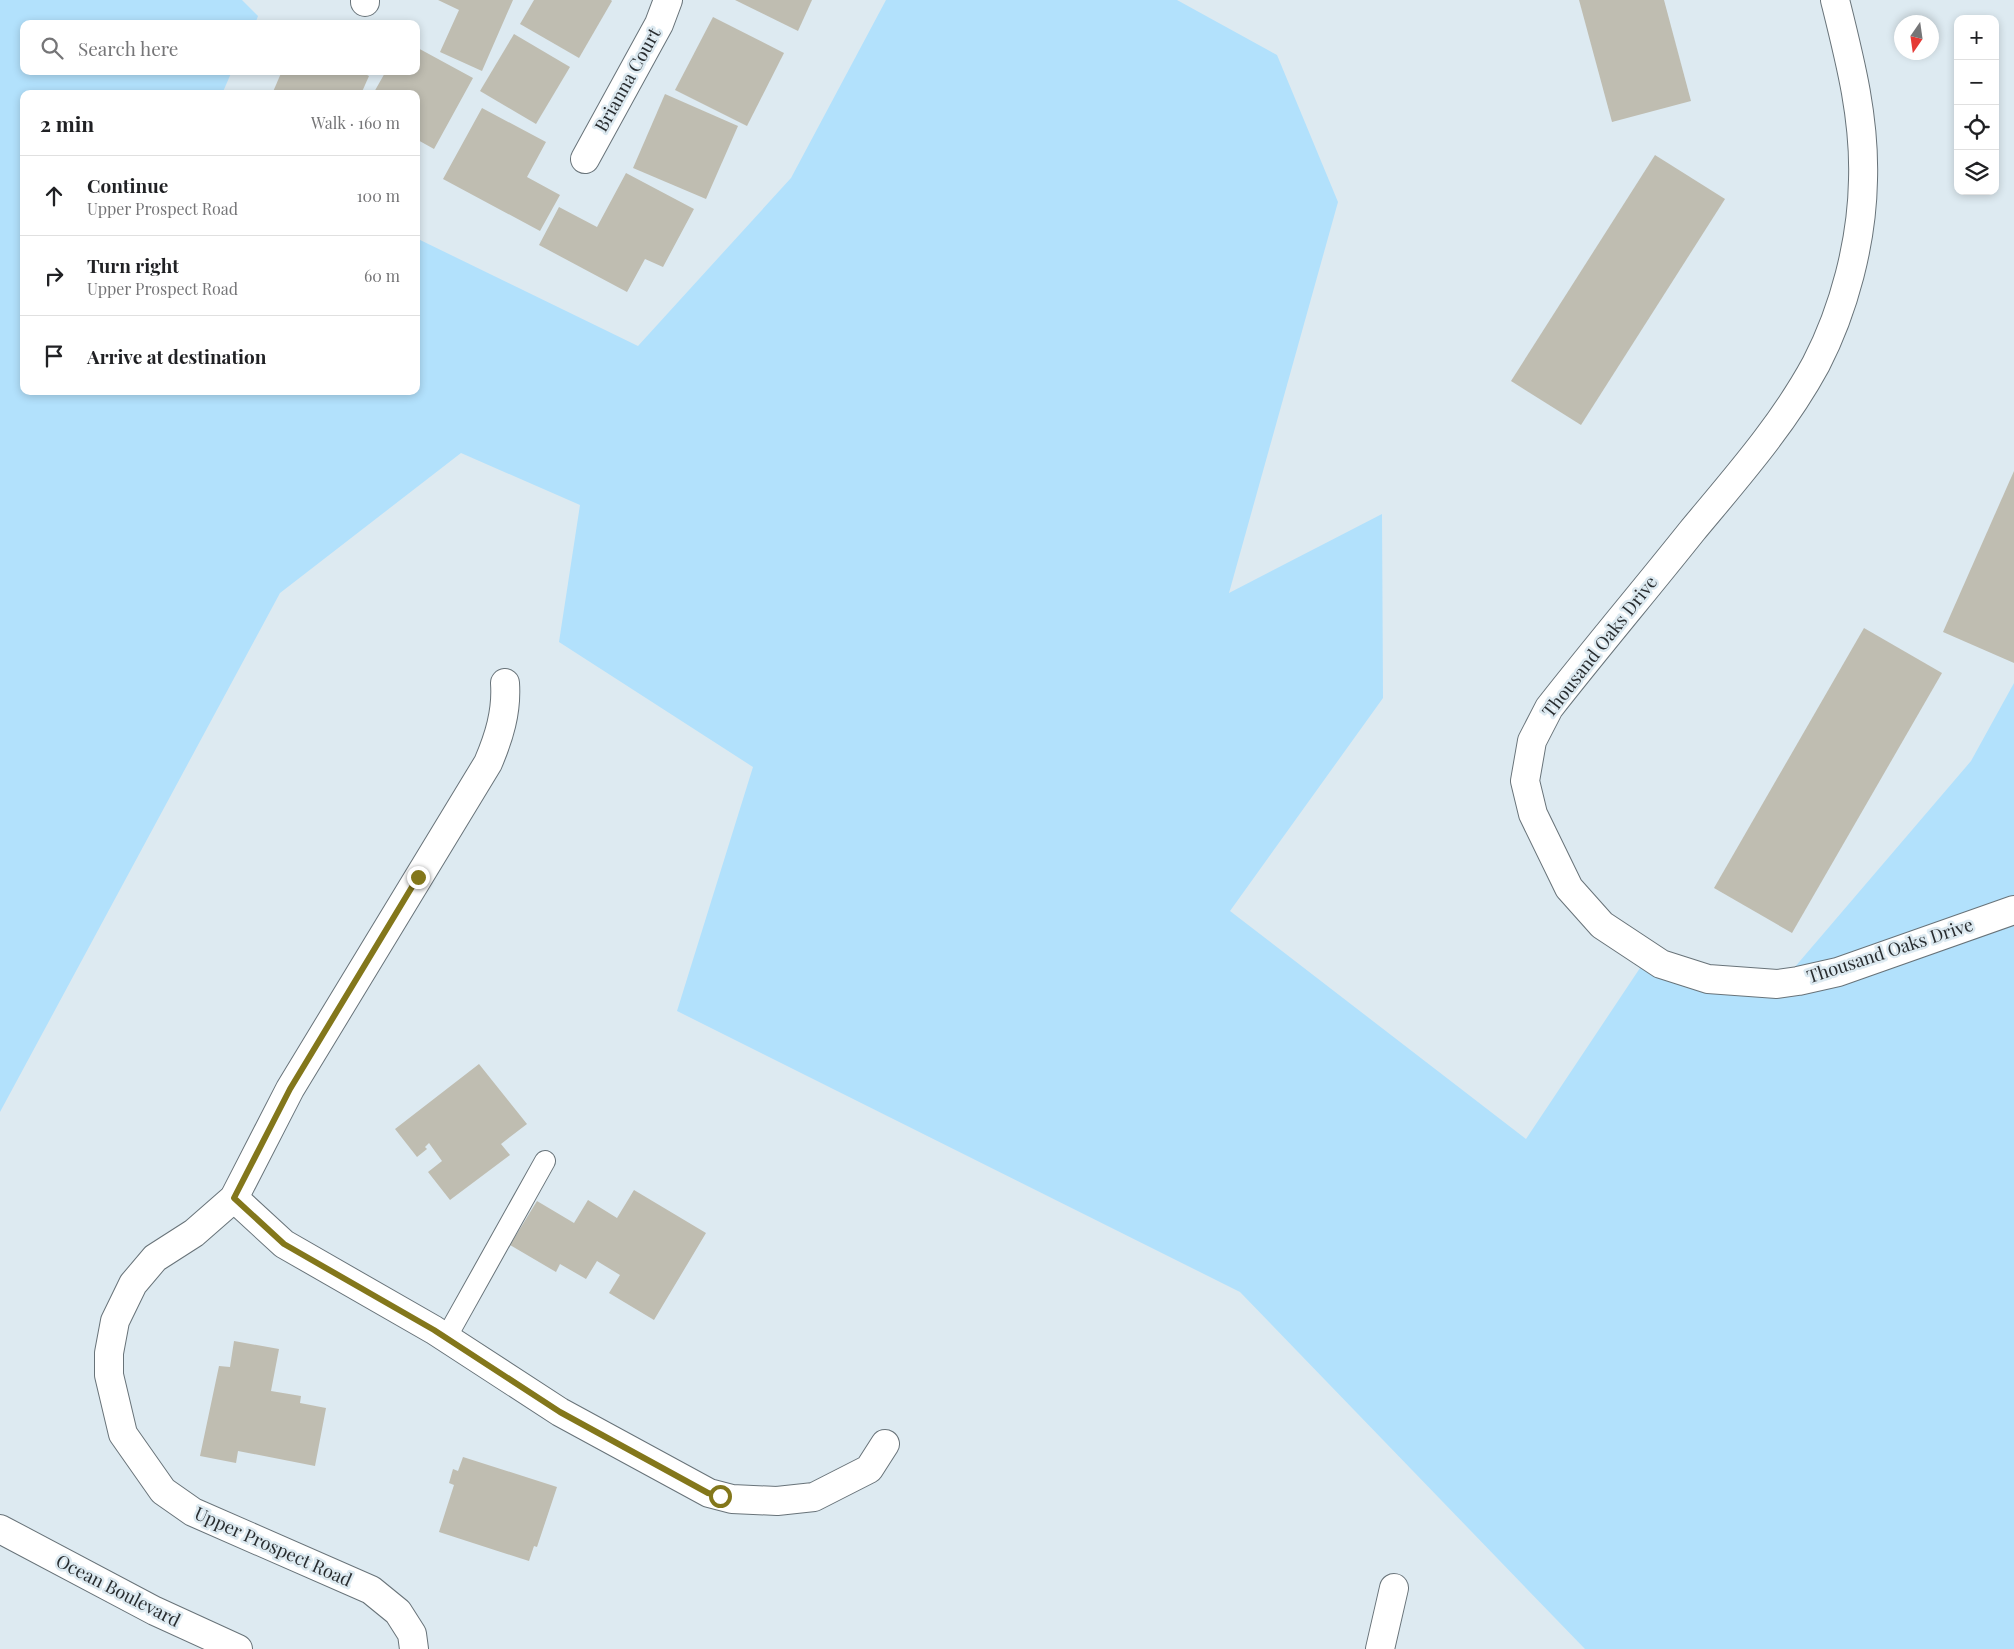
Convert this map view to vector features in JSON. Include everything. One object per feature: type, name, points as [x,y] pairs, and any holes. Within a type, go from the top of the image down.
[{"type":"street","name":"Brianna Court","points":[[585,159],[659,24],[668,0]]},
{"type":"street","name":"Thousand Oaks Drive","points":[[1835,0],[1858,93],[1864,182],[1857,241],[1846,285],[1830,334],[1816,364],[1792,403],[1755,454],[1549,708],[1532,742],[1525,781],[1534,814],[1569,888],[1602,925],[1661,964],[1708,978],[1777,984],[1798,982],[1838,972],[2014,910]]},
{"type":"street","name":"Upper Prospect Road","points":[[414,1649],[412,1634],[398,1612],[371,1590],[193,1512],[163,1491],[123,1434],[109,1375],[109,1353],[115,1320],[133,1284],[155,1258],[194,1233],[234,1198],[290,1089],[488,763],[501,732],[506,696],[505,683]]},
{"type":"street","points":[[234,1198],[284,1244],[446,1338],[560,1412],[708,1493],[732,1499],[777,1501],[814,1497],[869,1469],[885,1444]]},
{"type":"street","name":"Ocean Boulevard","points":[[0,1529],[155,1611],[238,1649]]},
{"type":"street","points":[[1380,1649],[1394,1588]]},
{"type":"lane","points":[[446,1338],[546,1161]]},
{"type":"shaded area","points":[[0,0],[242,0],[258,16],[256,20],[20,20],[20,75],[230,75],[224,90],[20,90],[20,395],[420,395],[420,240],[638,346],[791,178],[886,0],[1177,0],[1277,55],[1338,202],[1229,593],[1382,514],[1383,698],[1230,911],[1526,1139],[1646,959],[1770,996],[1971,761],[2014,683],[2014,1649],[1585,1649],[1240,1292],[677,1011],[753,767],[559,642],[580,505],[461,453],[280,593],[0,1112]]},
{"type":"building","points":[[438,0],[513,0],[482,71],[440,52],[459,10]]},
{"type":"building","points":[[534,0],[612,1],[579,58],[520,24]]},
{"type":"building","points":[[735,0],[812,0],[798,31]]},
{"type":"building","points":[[1579,0],[1664,0],[1691,101],[1612,122]]},
{"type":"building","points":[[713,17],[784,53],[747,126],[675,90]]},
{"type":"building","points":[[514,34],[570,67],[536,124],[480,91]]},
{"type":"building","points":[[420,49],[473,78],[434,149],[420,141],[420,90],[375,90],[384,75],[420,75]]},
{"type":"building","points":[[280,75],[369,76],[363,90],[274,90]]},
{"type":"building","points":[[665,94],[738,126],[706,199],[633,168]]},
{"type":"building","points":[[482,108],[546,142],[527,177],[560,195],[540,231],[443,179]]},
{"type":"building","points":[[1655,155],[1725,199],[1581,425],[1511,381]]},
{"type":"building","points":[[626,173],[694,209],[663,267],[645,259],[627,292],[539,245],[559,207],[597,227]]},
{"type":"building","points":[[2014,471],[2014,663],[1943,632]]},
{"type":"building","points":[[1864,628],[1942,673],[1792,933],[1714,888]]},
{"type":"building","points":[[479,1064],[527,1124],[501,1144],[510,1155],[450,1200],[428,1172],[442,1161],[429,1143],[425,1147],[427,1149],[417,1157],[395,1129]]},
{"type":"building","points":[[634,1190],[706,1233],[654,1320],[609,1293],[620,1275],[597,1261],[586,1279],[560,1264],[556,1272],[510,1245],[537,1201],[574,1223],[588,1200],[617,1218]]},
{"type":"building","points":[[234,1341],[279,1349],[271,1391],[301,1396],[300,1403],[326,1408],[315,1466],[238,1451],[236,1463],[200,1456],[219,1366],[230,1367]]},
{"type":"building","points":[[463,1457],[557,1487],[537,1547],[534,1546],[529,1561],[439,1532],[454,1485],[449,1483],[453,1469],[458,1471]]},
{"type":"route","points":[[418,877],[290,1089],[234,1198],[284,1244],[434,1330],[560,1412],[708,1493],[720,1496]]}]
